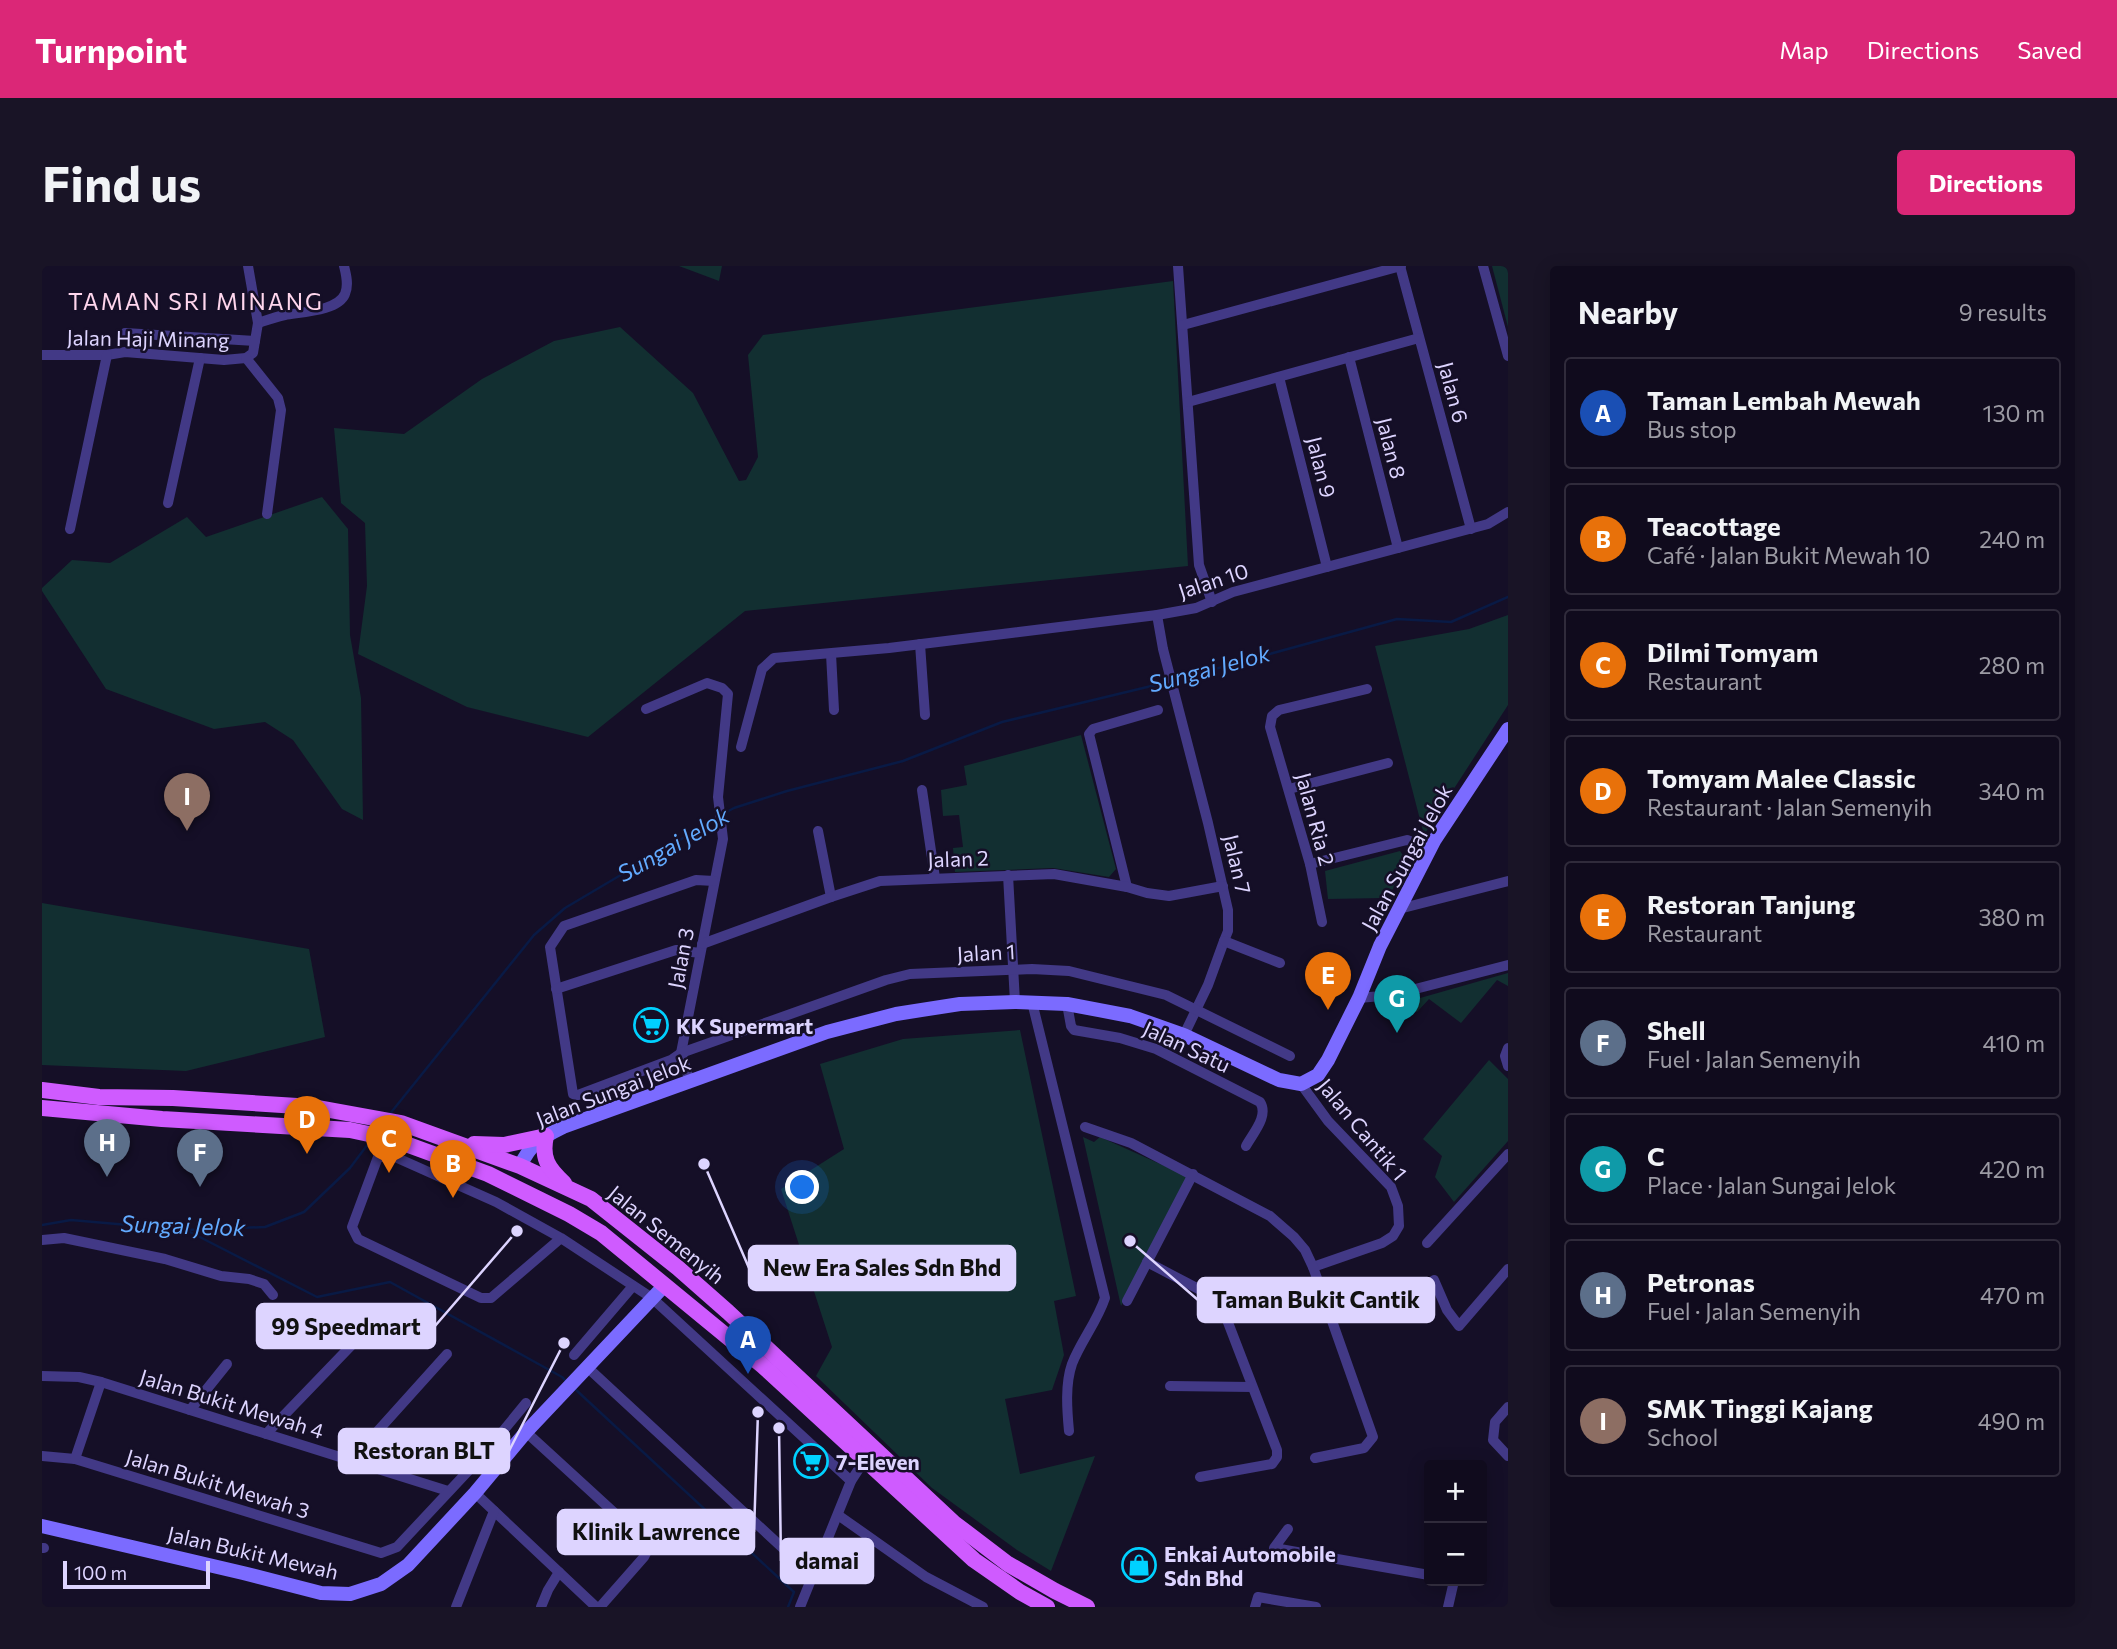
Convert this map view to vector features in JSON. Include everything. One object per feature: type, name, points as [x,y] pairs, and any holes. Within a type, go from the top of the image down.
[{"type":"main road","name":"Jalan Semenyih","points":[[42,1090],[99,1097],[313,1107],[350,1124],[488,1174],[569,1214],[601,1233],[762,1366],[974,1560],[1047,1607]]},
{"type":"main road","points":[[162,1119],[187,1114],[257,1116],[264,1114],[269,1103]]},
{"type":"main road","name":"Jalan Semenyih","points":[[42,1108],[162,1119],[401,1123],[520,1166],[571,1190],[598,1204],[728,1312],[954,1523],[1008,1564],[1087,1607]]},
{"type":"main road","points":[[458,1143],[504,1145],[546,1136],[543,1148],[545,1159],[552,1173],[571,1190]]},
{"type":"main road","points":[[417,1147],[434,1147],[500,1169],[520,1166],[521,1179],[563,1203],[569,1214]]},
{"type":"main road","points":[[652,1248],[664,1270],[664,1286]]},
{"type":"main road","points":[[664,1286],[673,1282],[681,1283],[728,1312]]},
{"type":"street","points":[[248,266],[258,323],[249,356],[278,398],[281,410],[267,514]]},
{"type":"street","points":[[258,323],[340,302],[346,293],[344,266]]},
{"type":"street","points":[[1178,266],[1199,565],[1212,602]]},
{"type":"street","points":[[1183,325],[1400,266]]},
{"type":"street","name":"Jalan 6","points":[[1400,266],[1471,529]]},
{"type":"street","points":[[1483,266],[1508,356]]},
{"type":"street","points":[[125,333],[255,341]]},
{"type":"street","points":[[1188,402],[1419,338]]},
{"type":"street","name":"Jalan Haji Minang","points":[[42,355],[107,355],[125,352],[224,360],[249,356]]},
{"type":"street","points":[[70,529],[107,355]]},
{"type":"street","points":[[168,503],[200,358]]},
{"type":"street","name":"Jalan 8","points":[[1349,358],[1398,548]]},
{"type":"street","name":"Jalan 9","points":[[1279,377],[1327,567]]},
{"type":"street","name":"Jalan 10","points":[[741,747],[762,669],[774,658],[920,644],[1196,608],[1233,592],[1488,524],[1508,512]]},
{"type":"street","name":"Jalan 7","points":[[1157,615],[1163,649],[1228,910],[1228,931],[1198,1010],[1184,1035]]},
{"type":"street","points":[[920,644],[925,715]]},
{"type":"street","points":[[831,654],[834,710]]},
{"type":"street","name":"Jalan 3","points":[[646,709],[707,683],[722,688],[728,694],[719,797],[723,839],[681,1053],[690,1082]]},
{"type":"street","name":"Jalan Ria 2","points":[[1322,922],[1310,864],[1270,727],[1272,716],[1279,710],[1367,689]]},
{"type":"street","points":[[1127,887],[1089,734],[1093,729],[1158,710]]},
{"type":"street","name":"Jalan Sungai Jelok","points":[[520,1166],[528,1149],[546,1136],[582,1121],[827,1032],[896,1014],[960,1004],[1067,1004],[1130,1016],[1184,1035],[1279,1080],[1301,1084],[1318,1074],[1328,1060],[1359,998],[1380,946],[1430,849],[1508,729]]},
{"type":"street","points":[[1289,789],[1388,763]]},
{"type":"street","points":[[922,790],[935,878]]},
{"type":"street","points":[[818,831],[831,897]]},
{"type":"street","points":[[1310,864],[1407,840],[1430,849]]},
{"type":"street","name":"Jalan 2","points":[[556,989],[676,950],[701,949],[831,897],[880,881],[1054,874],[1169,896],[1223,886]]},
{"type":"street","points":[[1008,875],[1015,1002]]},
{"type":"street","points":[[556,989],[550,947],[564,926],[696,880],[714,881]]},
{"type":"street","points":[[1399,909],[1508,881]]},
{"type":"street","points":[[1224,941],[1280,963]]},
{"type":"street","points":[[1359,998],[1392,995],[1508,965]]},
{"type":"street","name":"Jalan 1","points":[[556,989],[573,1094],[886,980],[910,974],[1069,971],[1166,995],[1290,1056]]},
{"type":"street","points":[[1032,1002],[1105,1298],[1100,1315],[1072,1365],[1067,1403],[1069,1431]]},
{"type":"street","name":"Jalan Satu","points":[[1067,1004],[1074,1030],[1120,1038],[1156,1049],[1260,1102],[1264,1114],[1246,1146]]},
{"type":"street","points":[[1508,1048],[1504,1056],[1508,1066]]},
{"type":"street","name":"Jalan Cantik 1","points":[[1301,1084],[1328,1121],[1391,1187],[1398,1206],[1399,1226],[1393,1236],[1382,1243],[1313,1266]]},
{"type":"street","points":[[1085,1127],[1131,1143],[1270,1216],[1305,1250],[1373,1437],[1364,1448],[1315,1458]]},
{"type":"street","points":[[1427,1243],[1508,1154]]},
{"type":"street","points":[[561,1238],[491,1298],[481,1298],[358,1239],[352,1227],[378,1157],[396,1157],[496,1202],[561,1238],[652,1298],[851,1481]]},
{"type":"street","points":[[1126,1301],[1193,1174]]},
{"type":"street","points":[[42,1240],[64,1238],[165,1259],[221,1276],[249,1279],[264,1284],[273,1295]]},
{"type":"street","points":[[1147,1262],[1210,1295],[1224,1312],[1277,1450],[1277,1457],[1272,1464],[1200,1477]]},
{"type":"street","points":[[1434,1280],[1447,1310],[1459,1326],[1508,1269]]},
{"type":"street","points":[[574,1355],[633,1286]]},
{"type":"street","name":"Jalan Bukit Mewah","points":[[42,1526],[321,1593],[350,1594],[381,1584],[408,1565],[475,1493],[526,1432],[664,1286]]},
{"type":"street","points":[[266,1434],[370,1326]]},
{"type":"street","points":[[356,1462],[366,1444],[447,1354]]},
{"type":"street","points":[[190,1410],[227,1364]]},
{"type":"street","points":[[583,1372],[813,1576]]},
{"type":"street","name":"Jalan Bukit Mewah 4","points":[[42,1376],[79,1377],[101,1382],[448,1491]]},
{"type":"street","points":[[75,1459],[101,1382]]},
{"type":"street","points":[[1170,1386],[1252,1387]]},
{"type":"street","points":[[448,1491],[485,1453],[526,1402]]},
{"type":"street","points":[[1508,1407],[1495,1422],[1493,1440],[1508,1456]]},
{"type":"street","points":[[475,1493],[598,1607],[644,1557],[648,1549],[643,1538],[526,1432]]},
{"type":"street","points":[[485,1453],[498,1464]]},
{"type":"street","name":"Jalan Bukit Mewah 3","points":[[42,1456],[75,1459],[382,1553],[397,1547],[448,1491]]},
{"type":"street","points":[[800,1607],[851,1481],[864,1461]]},
{"type":"street","points":[[456,1607],[495,1511]]},
{"type":"street","points":[[838,1515],[926,1577],[983,1607]]},
{"type":"street","points":[[1288,1529],[1275,1548],[1424,1574]]},
{"type":"street","points":[[541,1607],[559,1572]]},
{"type":"street","points":[[1448,1607],[1453,1586]]},
{"type":"street","points":[[1255,1607],[1258,1597],[1316,1607]]},
{"type":"green space","points":[[679,266],[722,266],[719,281]]},
{"type":"green space","points":[[1492,266],[1508,266],[1508,327]]},
{"type":"green space","points":[[1173,281],[1188,566],[745,611],[588,737],[467,707],[358,654],[367,586],[365,523],[341,503],[334,428],[404,434],[482,379],[554,341],[620,327],[693,393],[739,481],[746,480],[758,457],[748,355],[763,335]]},
{"type":"green space","points":[[322,497],[348,529],[350,635],[361,698],[363,820],[342,809],[293,740],[265,722],[214,729],[106,689],[42,591],[72,560],[110,563],[187,517],[206,537]]},
{"type":"green space","points":[[1508,615],[1508,705],[1424,835],[1375,646],[1469,629]]},
{"type":"green space","points":[[1081,735],[1116,869],[1109,877],[1053,868],[955,872],[953,848],[963,847],[959,815],[943,816],[941,790],[967,785],[964,766]]},
{"type":"green space","points":[[1400,851],[1407,861],[1393,889],[1383,898],[1328,899],[1325,871]]},
{"type":"green space","points":[[42,903],[309,949],[325,1037],[186,1071],[42,1065]]},
{"type":"green space","points":[[1508,973],[1508,986],[1497,980],[1461,1023],[1429,999],[1417,1012],[1406,1002]]},
{"type":"green space","points":[[1020,1030],[1076,1296],[1054,1301],[1064,1355],[1052,1390],[1005,1399],[1020,1474],[1095,1456],[1051,1571],[1017,1550],[932,1488],[816,1376],[832,1347],[781,1189],[844,1149],[820,1064],[903,1039]]},
{"type":"green space","points":[[1489,1060],[1508,1079],[1508,1141],[1454,1202],[1435,1177],[1442,1156],[1423,1139]]},
{"type":"green space","points":[[1083,1137],[1094,1142],[1100,1137],[1187,1176],[1121,1306]]},
{"type":"waterway","name":"Sungai Jelok","points":[[1175,680],[1397,619],[1451,622],[1508,597]]},
{"type":"waterway","name":"Sungai Jelok","points":[[723,814],[787,791],[903,761],[1002,722],[1168,682]]},
{"type":"waterway","name":"Sungai Jelok","points":[[389,1115],[534,935],[565,908],[717,818]]},
{"type":"waterway","name":"Sungai Jelok","points":[[42,1225],[71,1220],[186,1230],[265,1227],[304,1212],[350,1168],[371,1140]]},
{"type":"waterway","points":[[188,1231],[317,1297],[390,1282],[567,1382]]},
{"type":"waterway","points":[[575,1389],[794,1592],[788,1607]]},
{"type":"place","name":"SMK Tinggi Kajang","points":[[187,831]]},
{"type":"place","name":"Restoran Tanjung","points":[[1328,1010]]},
{"type":"place","name":"KK Supermart","points":[[651,1025]]},
{"type":"place","name":"C","points":[[1397,1033]]},
{"type":"place","name":"Tomyam Malee Classic","points":[[307,1154]]},
{"type":"place","name":"New Era Sales Sdn Bhd","points":[[704,1164]]},
{"type":"place","name":"Dilmi Tomyam","points":[[389,1173]]},
{"type":"place","name":"Petronas","points":[[107,1177]]},
{"type":"place","name":"Shell","points":[[200,1187]]},
{"type":"place","name":"Teacottage","points":[[453,1198]]},
{"type":"place","name":"99 Speedmart","points":[[517,1231]]},
{"type":"place","name":"Taman Bukit Cantik","points":[[1130,1241]]},
{"type":"place","name":"Restoran BLT","points":[[564,1343]]},
{"type":"place","name":"Taman Lembah Mewah","points":[[748,1374]]},
{"type":"place","name":"Klinik Lawrence","points":[[758,1412]]},
{"type":"place","name":"damai","points":[[779,1428]]},
{"type":"place","name":"7-Eleven","points":[[811,1461]]},
{"type":"place","name":"Enkai Automobile Sdn Bhd","points":[[1139,1565]]},
{"type":"district","name":"TAMAN SRI MINANG","points":[[196,301]]}]
